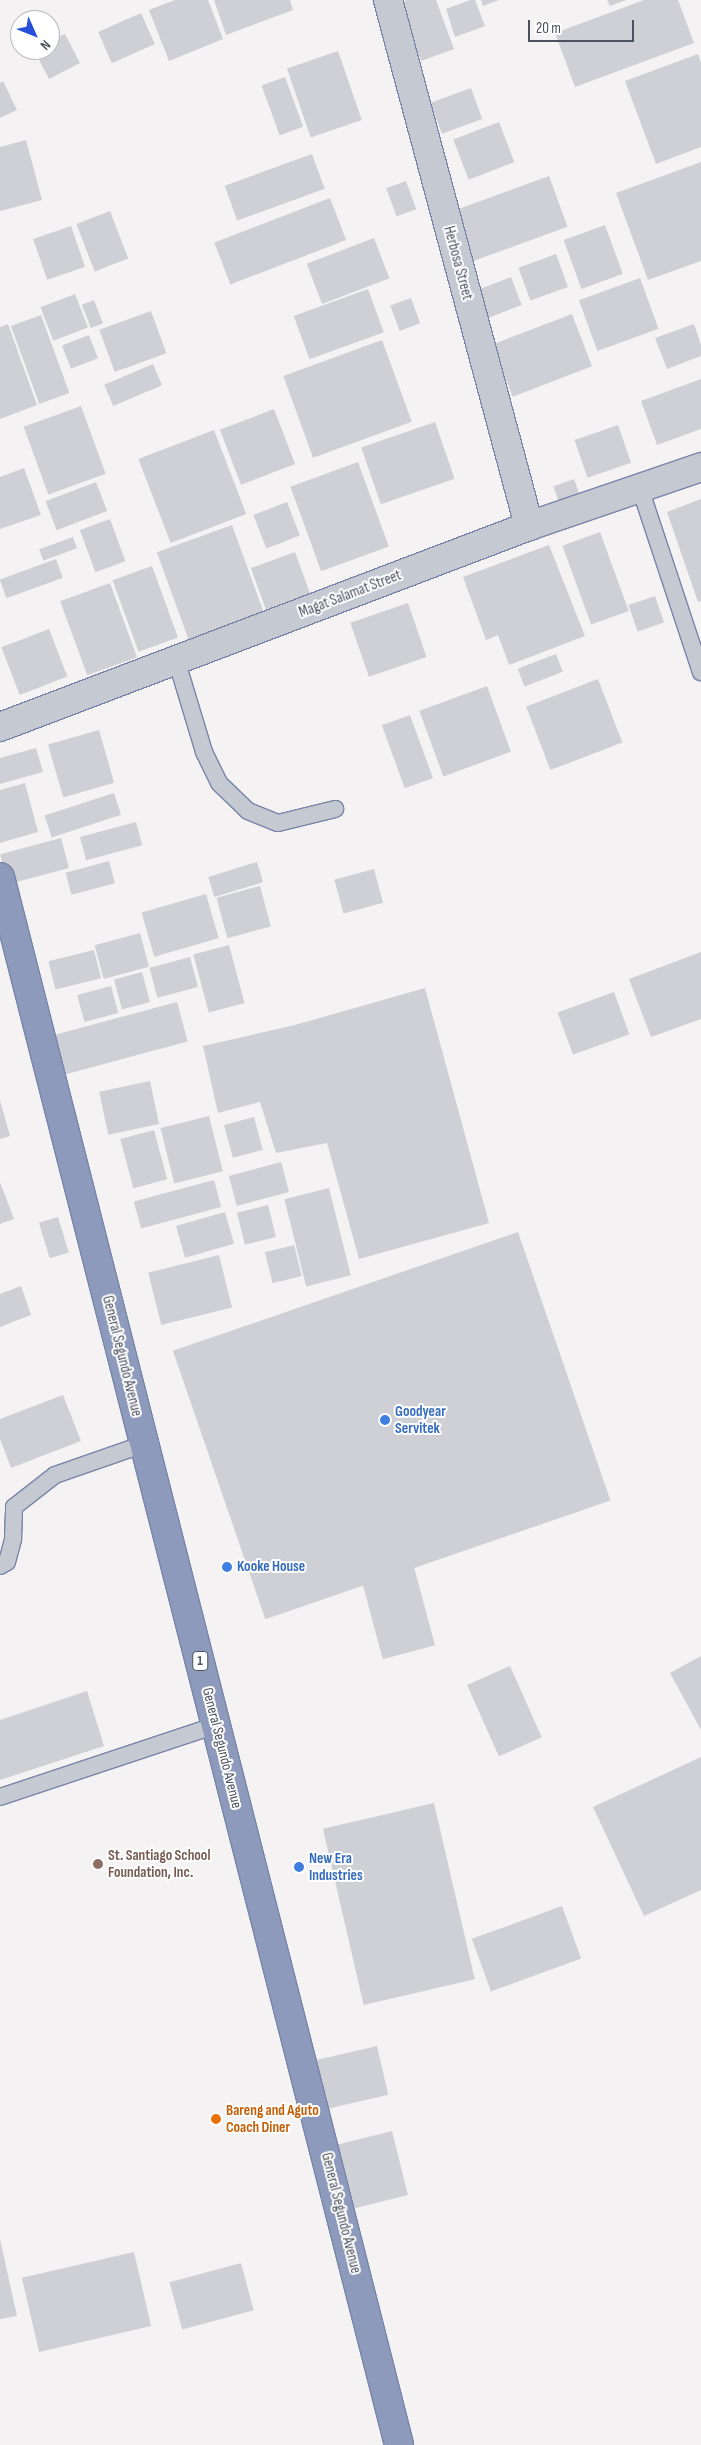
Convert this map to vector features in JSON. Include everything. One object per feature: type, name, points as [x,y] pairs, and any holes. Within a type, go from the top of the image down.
[{"type":"highway","name":"General Segundo Avenue","points":[[0,877],[399,2445]]},
{"type":"street","name":"Herbosa Street","points":[[388,0],[528,526]]},
{"type":"street","name":"Magat Salamat Street","points":[[0,726],[528,526],[701,466]]},
{"type":"lane","points":[[640,488],[701,672]]},
{"type":"lane","points":[[176,659],[204,752],[219,783],[248,810],[278,823],[335,809]]},
{"type":"lane","points":[[0,1566],[7,1562],[13,1539],[14,1507],[55,1475],[144,1444]]},
{"type":"lane","points":[[0,1797],[216,1725]]},
{"type":"building","points":[[175,0],[208,0],[223,39],[169,61],[149,10]]},
{"type":"building","points":[[214,0],[290,0],[293,10],[226,35]]},
{"type":"building","points":[[407,0],[436,0],[454,49],[421,61],[400,3]]},
{"type":"building","points":[[475,0],[485,26],[455,37],[446,9]]},
{"type":"building","points":[[481,0],[499,0],[483,6]]},
{"type":"building","points":[[607,0],[626,0],[610,6]]},
{"type":"building","points":[[644,0],[678,0],[694,43],[575,87],[555,33]]},
{"type":"building","points":[[141,13],[155,44],[112,63],[98,32]]},
{"type":"building","points":[[65,34],[80,63],[49,79],[39,60],[60,60],[60,36]]},
{"type":"building","points":[[338,51],[362,120],[311,138],[287,69]]},
{"type":"building","points":[[698,54],[701,62],[701,147],[656,164],[625,81]]},
{"type":"building","points":[[285,77],[303,127],[280,135],[262,86]]},
{"type":"building","points":[[3,81],[17,110],[0,118],[0,83]]},
{"type":"building","points":[[471,88],[482,119],[442,134],[431,103]]},
{"type":"building","points":[[499,122],[514,162],[469,180],[453,140]]},
{"type":"building","points":[[26,140],[42,200],[0,211],[0,147]]},
{"type":"building","points":[[312,154],[325,189],[237,221],[225,186]]},
{"type":"building","points":[[701,162],[701,261],[648,280],[616,193]]},
{"type":"building","points":[[549,176],[567,227],[473,261],[455,210]]},
{"type":"building","points":[[406,181],[416,209],[397,216],[386,188]]},
{"type":"building","points":[[330,198],[346,240],[230,284],[214,242]]},
{"type":"building","points":[[110,211],[128,259],[95,272],[76,224]]},
{"type":"building","points":[[605,225],[623,274],[581,289],[564,240]]},
{"type":"building","points":[[71,226],[85,267],[47,280],[33,239]]},
{"type":"building","points":[[374,238],[389,278],[322,304],[307,264]]},
{"type":"building","points":[[556,254],[568,287],[530,301],[518,268]]},
{"type":"building","points":[[511,277],[522,305],[485,319],[475,291]]},
{"type":"building","points":[[640,278],[658,329],[597,351],[579,300]]},
{"type":"building","points":[[368,289],[384,332],[309,359],[294,316]]},
{"type":"building","points":[[75,294],[88,328],[53,341],[40,307]]},
{"type":"building","points":[[411,298],[420,323],[400,331],[390,306]]},
{"type":"building","points":[[94,300],[103,323],[91,328],[82,305]]},
{"type":"building","points":[[151,311],[166,353],[115,372],[99,330]]},
{"type":"building","points":[[572,314],[592,366],[513,397],[493,344]]},
{"type":"building","points":[[41,315],[69,393],[39,404],[11,326]]},
{"type":"building","points":[[8,324],[37,405],[0,419],[0,327]]},
{"type":"building","points":[[694,324],[701,345],[701,356],[667,369],[655,338]]},
{"type":"building","points":[[89,335],[98,358],[71,369],[62,345]]},
{"type":"building","points":[[382,340],[412,422],[313,458],[283,376]]},
{"type":"building","points":[[153,364],[162,385],[113,406],[104,385]]},
{"type":"building","points":[[701,379],[701,429],[657,445],[641,401]]},
{"type":"building","points":[[81,406],[106,474],[48,495],[24,427]]},
{"type":"building","points":[[274,409],[295,464],[241,485],[220,430]]},
{"type":"building","points":[[435,422],[455,479],[381,504],[361,447]]},
{"type":"building","points":[[618,425],[631,463],[588,478],[575,440]]},
{"type":"building","points":[[214,430],[246,514],[171,543],[138,459]]},
{"type":"building","points":[[358,462],[389,547],[321,571],[290,487]]},
{"type":"building","points":[[24,468],[41,515],[0,529],[0,477]]},
{"type":"building","points":[[574,479],[579,493],[558,501],[553,487]]},
{"type":"building","points":[[96,482],[107,511],[57,530],[46,501]]},
{"type":"building","points":[[701,499],[701,601],[698,602],[667,512]]},
{"type":"building","points":[[287,502],[300,536],[266,549],[253,515]]},
{"type":"building","points":[[110,519],[125,561],[95,572],[80,530]]},
{"type":"building","points":[[232,525],[265,615],[190,643],[157,552]]},
{"type":"building","points":[[600,532],[629,611],[591,625],[562,546]]},
{"type":"building","points":[[73,537],[77,548],[43,561],[39,549]]},
{"type":"building","points":[[549,545],[585,636],[509,665],[498,635],[486,640],[463,577]]},
{"type":"building","points":[[295,552],[310,593],[266,609],[251,568]]},
{"type":"building","points":[[56,559],[63,578],[6,598],[0,579]]},
{"type":"building","points":[[152,566],[178,637],[139,652],[113,580]]},
{"type":"building","points":[[110,583],[137,657],[87,675],[60,601]]},
{"type":"building","points":[[655,596],[664,622],[638,632],[629,605]]},
{"type":"building","points":[[408,603],[427,657],[369,677],[350,623]]},
{"type":"building","points":[[49,629],[67,677],[20,695],[1,647]]},
{"type":"building","points":[[556,654],[563,672],[525,686],[518,669]]},
{"type":"building","points":[[598,679],[622,742],[550,770],[526,707]]},
{"type":"building","points":[[487,686],[511,752],[443,776],[419,711]]},
{"type":"building","points":[[410,715],[433,778],[405,788],[382,725]]},
{"type":"building","points":[[99,730],[114,783],[63,797],[48,745]]},
{"type":"building","points":[[36,748],[43,772],[0,784],[0,758]]},
{"type":"building","points":[[25,783],[38,832],[0,843],[0,790]]},
{"type":"building","points":[[114,793],[121,815],[52,837],[45,816]]},
{"type":"building","points":[[136,822],[142,845],[86,860],[80,837]]},
{"type":"building","points":[[61,838],[69,868],[8,884],[0,854]]},
{"type":"building","points":[[109,861],[115,883],[71,895],[66,873]]},
{"type":"building","points":[[257,862],[263,882],[214,897],[208,877]]},
{"type":"building","points":[[374,869],[383,903],[343,913],[334,880]]},
{"type":"building","points":[[260,886],[271,927],[227,938],[217,898]]},
{"type":"building","points":[[206,894],[219,938],[154,957],[142,912]]},
{"type":"building","points":[[140,933],[149,967],[104,979],[95,945]]},
{"type":"building","points":[[229,945],[245,1003],[209,1013],[193,955]]},
{"type":"building","points":[[94,950],[101,978],[55,990],[48,961]]},
{"type":"building","points":[[701,952],[701,1019],[651,1037],[629,979]]},
{"type":"building","points":[[190,957],[198,987],[157,998],[149,968]]},
{"type":"building","points":[[142,972],[150,1002],[122,1009],[114,980]]},
{"type":"building","points":[[111,986],[118,1013],[84,1022],[77,995]]},
{"type":"building","points":[[425,988],[489,1223],[359,1259],[327,1143],[276,1153],[260,1102],[218,1113],[203,1046],[295,1025]]},
{"type":"building","points":[[614,992],[629,1034],[573,1055],[558,1013]]},
{"type":"building","points":[[177,1002],[188,1042],[63,1075],[52,1035]]},
{"type":"building","points":[[150,1081],[159,1124],[108,1135],[99,1092]]},
{"type":"building","points":[[0,1100],[10,1136],[0,1139]]},
{"type":"building","points":[[209,1116],[223,1171],[174,1183],[160,1128]]},
{"type":"building","points":[[254,1117],[263,1150],[233,1158],[224,1125]]},
{"type":"building","points":[[154,1130],[167,1179],[133,1188],[120,1139]]},
{"type":"building","points":[[281,1162],[289,1192],[237,1206],[229,1176]]},
{"type":"building","points":[[214,1180],[221,1207],[141,1229],[134,1201]]},
{"type":"building","points":[[0,1182],[14,1219],[0,1224]]},
{"type":"building","points":[[329,1188],[351,1275],[306,1286],[284,1199]]},
{"type":"building","points":[[268,1205],[276,1237],[245,1245],[237,1213]]},
{"type":"building","points":[[225,1212],[234,1244],[185,1258],[176,1226]]},
{"type":"building","points":[[58,1217],[69,1252],[50,1258],[39,1223]]},
{"type":"building","name":"Goodyear Servitek","points":[[518,1232],[610,1501],[265,1619],[173,1351]]},
{"type":"building","points":[[294,1245],[302,1276],[273,1283],[265,1252]]},
{"type":"building","points":[[219,1255],[232,1307],[161,1325],[148,1273]]},
{"type":"building","points":[[21,1286],[31,1315],[0,1327],[0,1294]]},
{"type":"building","points":[[63,1395],[81,1441],[11,1468],[0,1439],[0,1419]]},
{"type":"building","points":[[414,1567],[435,1645],[383,1659],[362,1581]]},
{"type":"building","points":[[701,1656],[701,1730],[670,1673]]},
{"type":"building","points":[[510,1666],[542,1737],[499,1756],[467,1685]]},
{"type":"building","points":[[87,1691],[104,1746],[0,1780],[0,1720]]},
{"type":"building","points":[[701,1757],[701,1890],[644,1916],[593,1807]]},
{"type":"building","points":[[434,1803],[475,1979],[364,2005],[323,1829]]},
{"type":"building","points":[[562,1906],[581,1959],[491,1991],[472,1939]]},
{"type":"building","points":[[377,2046],[388,2095],[328,2109],[317,2060]]},
{"type":"building","points":[[392,2131],[408,2195],[351,2209],[335,2145]]},
{"type":"building","points":[[0,2239],[17,2316],[0,2319]]},
{"type":"building","points":[[134,2252],[151,2326],[39,2352],[22,2278]]},
{"type":"building","points":[[241,2263],[254,2310],[182,2329],[170,2282]]},
{"type":"place","name":"Goodyear Servitek","points":[[385,1420]]},
{"type":"place","name":"Kooke House","points":[[227,1567]]},
{"type":"place","name":"St. Santiago School Foundation, Inc.","points":[[98,1864]]},
{"type":"place","name":"New Era Industries","points":[[299,1867]]},
{"type":"place","name":"Bareng and Aguto Coach Diner","points":[[216,2119]]}]
